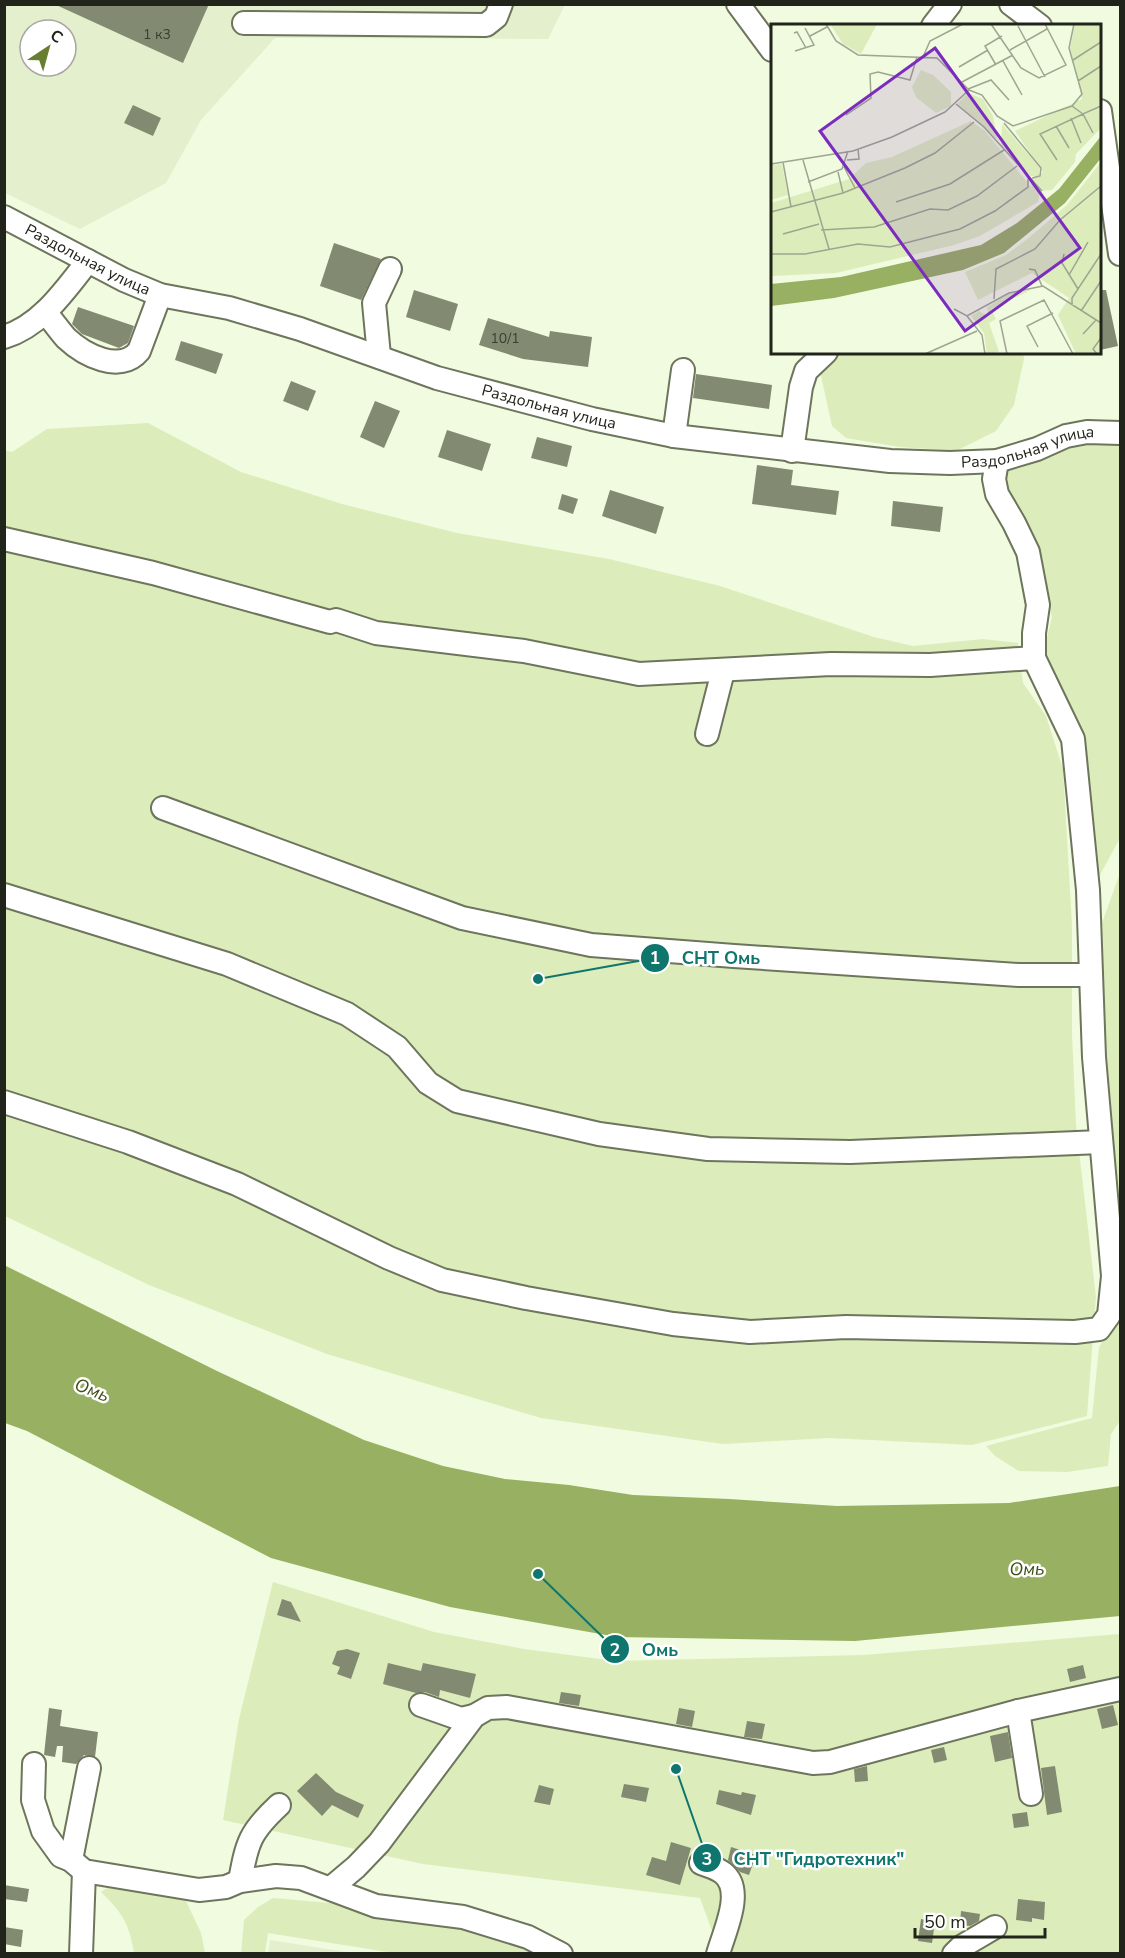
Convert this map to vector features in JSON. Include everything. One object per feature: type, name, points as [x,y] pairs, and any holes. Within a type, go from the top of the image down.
[{"type":"street","points":[[244,23],[486,25],[496,16],[501,4]]},
{"type":"street","points":[[738,4],[771,49]]},
{"type":"street","points":[[935,24],[950,4]]},
{"type":"street","points":[[1011,4],[1037,24]]},
{"type":"street","points":[[1101,118],[1120,254]]},
{"type":"street","name":"Раздольная улица","points":[[4,217],[124,280],[160,295],[229,308],[300,329],[437,378],[592,419],[674,436],[890,461],[950,463],[997,461],[1037,449],[1066,436],[1087,432],[1120,433]]},
{"type":"street","points":[[4,337],[14,334],[53,306],[88,261]]},
{"type":"street","points":[[379,356],[374,303],[390,269]]},
{"type":"street","points":[[45,312],[68,339],[97,358],[121,363],[134,357],[139,351],[160,295]]},
{"type":"street","points":[[792,451],[801,387],[806,371],[824,354]]},
{"type":"street","points":[[674,436],[683,370]]},
{"type":"street","points":[[4,1102],[128,1143],[237,1184],[389,1258],[442,1280],[526,1298],[673,1324],[750,1332],[846,1327],[1075,1332],[1099,1329],[1109,1315],[1117,1278],[1101,1142],[1094,1057],[1088,890],[1073,739],[1034,658],[1034,633],[1038,605],[1028,552],[997,494],[994,479],[997,461]]},
{"type":"street","points":[[4,539],[153,573],[330,622],[336,620],[376,633],[524,651],[639,674],[831,664],[930,665],[1034,658]]},
{"type":"street","points":[[706,734],[723,671]]},
{"type":"street","points":[[163,808],[462,918],[591,945],[734,957],[1019,975],[1091,975]]},
{"type":"street","points":[[4,895],[227,964],[347,1014],[397,1047],[428,1083],[457,1101],[599,1134],[708,1149],[850,1152],[1101,1142]]},
{"type":"street","points":[[421,1705],[461,1719],[474,1716],[488,1708],[507,1707],[813,1763],[830,1762],[1018,1711],[1120,1689]]},
{"type":"street","points":[[1018,1711],[1031,1794]]},
{"type":"street","points":[[331,1888],[379,1843],[474,1716]]},
{"type":"street","points":[[34,1764],[33,1800],[43,1831],[61,1856],[77,1865],[199,1890],[226,1887],[240,1881],[276,1876],[301,1878],[376,1906],[463,1917],[528,1937],[561,1953]]},
{"type":"street","points":[[81,1953],[77,1865],[90,1768]]},
{"type":"street","points":[[240,1881],[249,1842],[258,1824],[279,1805]]},
{"type":"street","points":[[701,1863],[725,1874],[734,1889],[732,1907],[718,1953]]},
{"type":"street","points":[[954,1953],[996,1927]]},
{"type":"shaded area","points":[[5,5],[565,5],[548,39],[275,38],[201,120],[166,183],[80,229],[5,193]]},
{"type":"shaded area","points":[[816,354],[1023,354],[1014,405],[996,431],[956,451],[900,447],[846,438],[832,426]]},
{"type":"shaded area","points":[[148,423],[241,472],[342,504],[457,533],[609,559],[720,586],[874,637],[913,646],[983,639],[1018,643],[1023,683],[1046,716],[1063,769],[1072,925],[1072,1033],[1076,1125],[1096,1297],[1087,1416],[972,1445],[830,1438],[723,1444],[541,1418],[327,1354],[149,1285],[5,1216],[4,450],[12,452],[47,429]]},
{"type":"shaded area","points":[[1075,439],[1120,442],[1120,838],[1100,875],[1092,905],[1087,835],[1044,662],[1052,617],[1035,561],[1006,499],[1005,465]]},
{"type":"shaded area","points":[[1120,873],[1120,1213],[1096,974],[1098,934]]},
{"type":"shaded area","points":[[1120,1298],[1120,1421],[1111,1434],[1108,1466],[1067,1472],[1019,1471],[995,1456],[986,1446],[1092,1418],[1099,1347],[1112,1327]]},
{"type":"shaded area","points":[[273,1582],[434,1632],[524,1649],[615,1661],[863,1655],[1120,1634],[1120,1953],[720,1953],[700,1898],[423,1864],[223,1820],[239,1719]]},
{"type":"shaded area","points":[[109,1887],[185,1899],[201,1933],[205,1953],[134,1953],[124,1920],[101,1892]]},
{"type":"shaded area","points":[[273,1898],[341,1904],[393,1920],[483,1931],[551,1953],[394,1953],[268,1933],[265,1953],[241,1954],[244,1920],[258,1907]]},
{"type":"shaded area","points":[[270,1940],[353,1953],[268,1953]]},
{"type":"water","points":[[4,1265],[217,1371],[364,1440],[443,1466],[505,1479],[569,1485],[633,1495],[837,1506],[1009,1503],[1120,1486],[1120,1616],[855,1641],[617,1637],[450,1607],[271,1558],[27,1431],[5,1423]]},
{"type":"building","points":[[54,4],[209,4],[183,63]]},
{"type":"building","points":[[133,105],[161,118],[153,136],[124,123]]},
{"type":"building","points":[[334,243],[381,259],[361,300],[320,286]]},
{"type":"building","points":[[414,290],[458,304],[450,331],[406,317]]},
{"type":"building","points":[[1101,290],[1106,290],[1118,346],[1101,350]]},
{"type":"building","points":[[78,307],[134,326],[128,343],[119,348],[82,334],[72,324]]},
{"type":"building","points":[[488,318],[549,337],[550,331],[592,337],[588,367],[523,359],[479,345]]},
{"type":"building","points":[[181,341],[223,354],[216,374],[175,360]]},
{"type":"building","points":[[696,374],[772,385],[769,409],[693,398]]},
{"type":"building","points":[[291,381],[316,391],[308,411],[283,401]]},
{"type":"building","points":[[375,401],[400,411],[384,448],[360,437]]},
{"type":"building","points":[[447,430],[491,444],[482,471],[438,457]]},
{"type":"building","points":[[537,437],[572,446],[567,467],[531,458]]},
{"type":"building","points":[[757,465],[793,470],[791,485],[839,491],[836,515],[752,504]]},
{"type":"building","points":[[610,490],[664,507],[656,534],[602,516]]},
{"type":"building","points":[[562,494],[578,499],[573,514],[558,509]]},
{"type":"building","points":[[893,501],[943,507],[940,532],[891,526]]},
{"type":"building","points":[[282,1599],[291,1602],[301,1622],[277,1615]]},
{"type":"building","points":[[347,1649],[360,1653],[351,1679],[337,1674],[340,1667],[332,1664],[337,1651]]},
{"type":"building","points":[[388,1663],[421,1671],[423,1663],[476,1674],[470,1698],[440,1690],[439,1697],[383,1684]]},
{"type":"building","points":[[1083,1665],[1086,1678],[1070,1682],[1067,1669]]},
{"type":"building","points":[[561,1692],[581,1695],[579,1706],[559,1703]]},
{"type":"building","points":[[1113,1705],[1118,1725],[1102,1729],[1097,1709]]},
{"type":"building","points":[[49,1708],[62,1710],[60,1726],[98,1732],[95,1757],[84,1755],[76,1764],[62,1762],[63,1746],[57,1746],[55,1757],[44,1755]]},
{"type":"building","points":[[679,1708],[695,1711],[692,1727],[676,1724]]},
{"type":"building","points":[[747,1721],[765,1724],[762,1739],[744,1737]]},
{"type":"building","points":[[1008,1732],[1012,1758],[995,1762],[990,1736]]},
{"type":"building","points":[[944,1747],[947,1760],[934,1763],[931,1750]]},
{"type":"building","points":[[867,1766],[868,1781],[855,1782],[854,1769]]},
{"type":"building","points":[[1055,1766],[1062,1812],[1047,1815],[1041,1768]]},
{"type":"building","points":[[316,1773],[336,1792],[364,1805],[358,1818],[332,1805],[322,1816],[297,1791]]},
{"type":"building","points":[[624,1784],[649,1788],[646,1802],[621,1797]]},
{"type":"building","points":[[539,1785],[554,1789],[550,1805],[534,1802]]},
{"type":"building","points":[[719,1790],[741,1795],[742,1792],[756,1795],[751,1815],[716,1804]]},
{"type":"building","points":[[1027,1812],[1029,1826],[1014,1828],[1012,1814]]},
{"type":"building","points":[[671,1842],[691,1848],[680,1885],[646,1875],[652,1857],[666,1861]]},
{"type":"building","points":[[731,1847],[756,1855],[749,1875],[740,1872],[728,1860]]},
{"type":"building","points":[[4,1885],[29,1889],[27,1902],[4,1899]]},
{"type":"building","points":[[1018,1899],[1045,1902],[1044,1920],[1032,1918],[1032,1922],[1016,1920]]},
{"type":"building","points":[[961,1911],[980,1914],[979,1921],[970,1926],[960,1925]]},
{"type":"building","points":[[921,1919],[935,1922],[932,1943],[918,1941]]},
{"type":"building","points":[[4,1927],[23,1930],[21,1947],[4,1944]]},
{"type":"place","name":"СНТ Омь","points":[[538,979]]},
{"type":"place","name":"Омь","points":[[538,1574]]},
{"type":"place","name":"СНТ \"Гидротехник\"","points":[[676,1769]]}]
